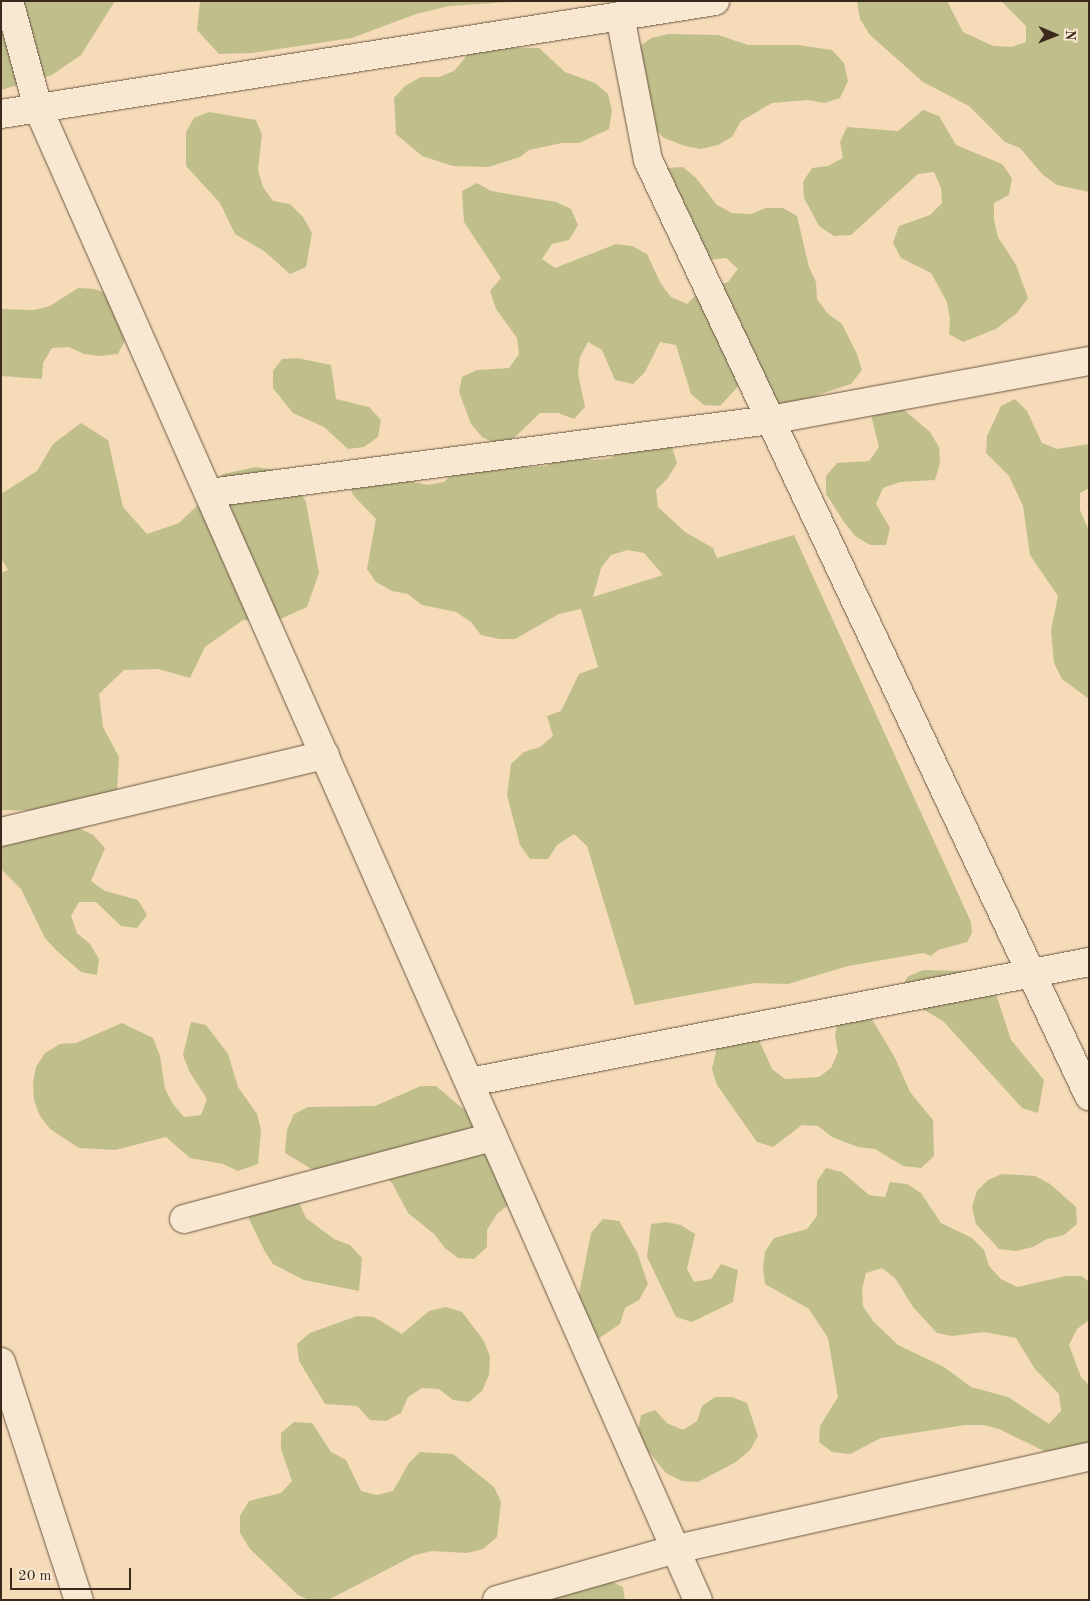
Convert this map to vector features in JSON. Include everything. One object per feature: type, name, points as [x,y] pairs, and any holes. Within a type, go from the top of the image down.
[{"type":"street","points":[[9,1],[38,108],[698,1600]]},
{"type":"street","points":[[1,114],[633,10],[715,1]]},
{"type":"street","points":[[633,10],[648,160],[1089,1096]]},
{"type":"street","points":[[209,493],[770,420],[1089,361]]},
{"type":"street","points":[[1,832],[324,755]]},
{"type":"street","points":[[470,1082],[1089,962]]},
{"type":"street","points":[[184,1218],[493,1137]]},
{"type":"street","points":[[1,1362],[79,1600]]},
{"type":"street","points":[[497,1600],[676,1549],[1089,1457]]},
{"type":"shaded area","points":[[1,1],[115,1],[81,55],[52,75],[1,90]]},
{"type":"shaded area","points":[[200,1],[526,1],[449,6],[416,14],[352,38],[252,53],[219,54],[197,30]]},
{"type":"shaded area","points":[[857,1],[947,1],[963,32],[993,46],[1011,47],[1026,42],[1026,26],[1001,1],[1089,1],[1089,192],[1057,185],[1043,175],[1020,148],[1005,142],[969,106],[923,82],[870,35],[860,19]]},
{"type":"shaded area","points":[[668,34],[718,35],[748,45],[798,45],[832,50],[844,63],[848,81],[840,98],[824,103],[808,100],[772,103],[741,121],[732,137],[718,145],[701,149],[685,146],[664,138],[652,126],[638,48],[651,38]]},
{"type":"shaded area","points":[[474,47],[539,48],[565,72],[595,83],[608,94],[612,111],[609,129],[579,143],[562,143],[529,150],[520,157],[488,167],[453,166],[422,156],[396,134],[394,98],[405,86],[421,77],[439,77],[454,71]]},
{"type":"shaded area","points":[[923,110],[939,116],[956,145],[1002,164],[1012,178],[1009,195],[994,203],[994,220],[998,237],[1016,265],[1028,298],[1017,313],[996,329],[963,342],[949,334],[950,319],[947,302],[931,273],[901,258],[893,243],[899,226],[930,215],[942,203],[941,188],[934,172],[918,174],[851,235],[834,236],[819,226],[804,198],[803,182],[812,168],[828,166],[843,158],[840,142],[847,127],[898,131]]},
{"type":"shaded area","points":[[209,112],[256,120],[262,135],[258,170],[263,187],[273,201],[290,204],[303,217],[312,233],[306,267],[290,274],[264,251],[235,234],[220,203],[186,166],[186,132],[194,118]]},
{"type":"shaded area","points":[[683,167],[696,178],[717,205],[732,213],[751,214],[766,208],[783,208],[797,216],[809,267],[816,282],[817,299],[828,314],[842,324],[857,354],[862,370],[851,384],[818,395],[804,408],[769,404],[744,380],[720,406],[704,405],[691,394],[676,345],[660,342],[645,372],[633,384],[615,380],[602,350],[588,342],[580,357],[578,374],[585,407],[574,419],[558,413],[540,413],[514,438],[497,444],[482,437],[471,424],[459,392],[462,377],[477,370],[509,368],[519,354],[517,338],[496,309],[490,291],[501,278],[464,222],[462,191],[477,183],[491,191],[556,202],[571,209],[578,225],[569,240],[552,244],[542,259],[555,268],[616,244],[632,246],[647,254],[661,284],[671,297],[687,304],[698,293],[728,282],[738,269],[726,258],[708,260],[659,183],[668,168]]},
{"type":"shaded area","points":[[78,288],[94,289],[109,294],[126,338],[118,354],[100,356],[84,354],[69,347],[52,348],[43,363],[42,379],[1,376],[1,309],[34,310],[50,306]]},
{"type":"shaded area","points":[[297,358],[331,365],[336,399],[369,407],[381,420],[378,437],[364,447],[348,449],[324,427],[293,413],[273,388],[273,371],[282,359]]},
{"type":"shaded area","points":[[891,399],[930,432],[939,447],[940,463],[935,480],[900,482],[883,488],[876,504],[890,528],[886,545],[870,545],[855,536],[826,494],[826,476],[837,463],[869,461],[879,447],[871,415],[875,400]]},
{"type":"shaded area","points":[[1015,399],[1027,411],[1042,443],[1057,449],[1089,444],[1089,488],[1080,493],[1080,510],[1089,531],[1089,699],[1062,679],[1054,663],[1051,630],[1058,596],[1030,555],[1023,506],[1009,476],[986,453],[987,436],[1001,406]]},
{"type":"shaded area","points":[[81,423],[108,440],[123,507],[147,534],[179,523],[203,500],[223,474],[256,467],[288,472],[306,502],[319,573],[307,607],[276,621],[243,620],[205,647],[190,678],[158,669],[124,670],[99,694],[103,727],[119,757],[117,791],[52,811],[1,810],[1,573],[8,570],[1,558],[1,494],[37,471],[53,444]]},
{"type":"shaded area","points":[[655,440],[672,447],[677,463],[668,478],[656,490],[658,507],[685,532],[713,548],[717,558],[794,535],[971,922],[972,933],[967,942],[938,950],[931,956],[923,953],[848,966],[788,984],[755,983],[635,1005],[587,846],[574,834],[557,845],[548,859],[530,859],[520,845],[507,795],[511,764],[524,752],[540,747],[553,736],[547,716],[561,711],[579,674],[598,667],[581,609],[559,614],[515,639],[499,639],[481,635],[471,622],[456,612],[422,605],[408,594],[392,591],[376,582],[367,569],[376,519],[353,495],[348,481],[395,478],[428,485],[444,482],[455,470],[515,460],[529,467],[546,466],[560,458],[577,456],[594,460],[611,458],[624,448]],"holes":[[[628,550],[644,553],[663,575],[593,597],[601,568],[611,555]]]},
{"type":"shaded area","points":[[77,827],[93,835],[105,848],[91,881],[105,891],[138,900],[147,915],[137,928],[121,926],[96,902],[79,902],[71,916],[77,933],[90,944],[99,959],[97,975],[81,972],[45,938],[21,889],[1,869],[1,834]]},
{"type":"shaded area","points":[[923,970],[972,971],[994,988],[1011,1040],[1044,1080],[1038,1113],[1022,1108],[943,1021],[912,1003],[900,992],[907,977]]},
{"type":"shaded area","points":[[869,1014],[895,1058],[910,1092],[933,1120],[934,1156],[921,1168],[903,1166],[875,1149],[858,1147],[832,1137],[818,1126],[802,1125],[773,1147],[757,1142],[717,1085],[712,1069],[719,1038],[758,1038],[772,1069],[785,1079],[819,1077],[831,1068],[838,1052],[835,1036],[838,1020]]},
{"type":"shaded area","points":[[191,1022],[206,1025],[228,1054],[238,1087],[257,1114],[261,1130],[258,1164],[238,1171],[223,1164],[190,1158],[166,1137],[115,1150],[79,1148],[50,1129],[40,1116],[34,1100],[33,1083],[36,1067],[45,1053],[60,1044],[76,1043],[122,1023],[153,1038],[160,1056],[165,1089],[173,1104],[184,1117],[201,1115],[207,1099],[189,1071],[183,1055]]},
{"type":"shaded area","points":[[421,1086],[436,1086],[462,1108],[476,1115],[512,1202],[497,1214],[487,1230],[487,1247],[474,1259],[458,1258],[445,1248],[434,1234],[408,1213],[392,1183],[380,1171],[313,1170],[285,1153],[287,1130],[294,1114],[308,1107],[375,1106]]},
{"type":"shaded area","points":[[826,1168],[842,1172],[869,1195],[885,1197],[890,1182],[907,1184],[921,1193],[941,1223],[972,1238],[984,1250],[989,1266],[1001,1279],[1017,1287],[1066,1276],[1082,1276],[1089,1282],[1089,1320],[1077,1329],[1069,1345],[1081,1377],[1089,1385],[1089,1467],[1061,1452],[1044,1451],[999,1429],[983,1425],[965,1425],[881,1438],[850,1454],[832,1452],[819,1442],[820,1426],[838,1397],[828,1338],[809,1309],[765,1284],[763,1267],[765,1252],[774,1238],[807,1229],[817,1216],[817,1181]],"holes":[[[882,1268],[895,1278],[913,1307],[937,1333],[952,1336],[984,1332],[1016,1338],[1035,1369],[1059,1394],[1061,1411],[1049,1424],[1008,1397],[971,1387],[944,1367],[898,1345],[873,1321],[863,1306],[862,1289],[866,1273]]]},
{"type":"shaded area","points":[[1002,1174],[1035,1176],[1050,1184],[1076,1207],[1077,1224],[1064,1235],[1047,1239],[1033,1247],[1016,1251],[999,1249],[976,1224],[972,1207],[977,1191],[988,1180]]},
{"type":"shaded area","points":[[292,1187],[306,1218],[334,1239],[350,1245],[362,1258],[359,1291],[304,1280],[273,1264],[249,1219],[250,1203]]},
{"type":"shaded area","points":[[603,1219],[619,1221],[637,1252],[648,1284],[639,1300],[625,1308],[620,1324],[598,1339],[585,1329],[578,1299],[591,1233]]},
{"type":"shaded area","points":[[666,1222],[681,1225],[695,1234],[687,1269],[694,1282],[711,1279],[721,1264],[738,1270],[733,1302],[692,1322],[676,1317],[647,1257],[651,1224]]},
{"type":"shaded area","points":[[446,1307],[462,1312],[484,1341],[490,1357],[489,1375],[482,1391],[469,1402],[453,1400],[439,1389],[422,1388],[408,1397],[401,1413],[386,1421],[370,1420],[357,1406],[325,1404],[299,1361],[297,1344],[310,1333],[357,1316],[374,1317],[402,1334],[429,1311]]},
{"type":"shaded area","points":[[715,1397],[732,1397],[747,1403],[758,1436],[750,1450],[736,1462],[698,1482],[682,1481],[666,1473],[645,1447],[638,1432],[641,1415],[655,1410],[667,1423],[683,1430],[697,1421],[702,1406]]},
{"type":"shaded area","points":[[294,1422],[312,1423],[331,1452],[346,1460],[361,1491],[377,1495],[393,1491],[409,1463],[420,1452],[453,1454],[494,1487],[501,1502],[497,1537],[483,1549],[467,1553],[432,1551],[415,1555],[330,1599],[309,1600],[298,1595],[250,1549],[240,1533],[240,1516],[249,1501],[281,1493],[292,1481],[281,1449],[281,1433]]},
{"type":"shaded area","points":[[608,1580],[623,1587],[625,1600],[507,1600]]}]
